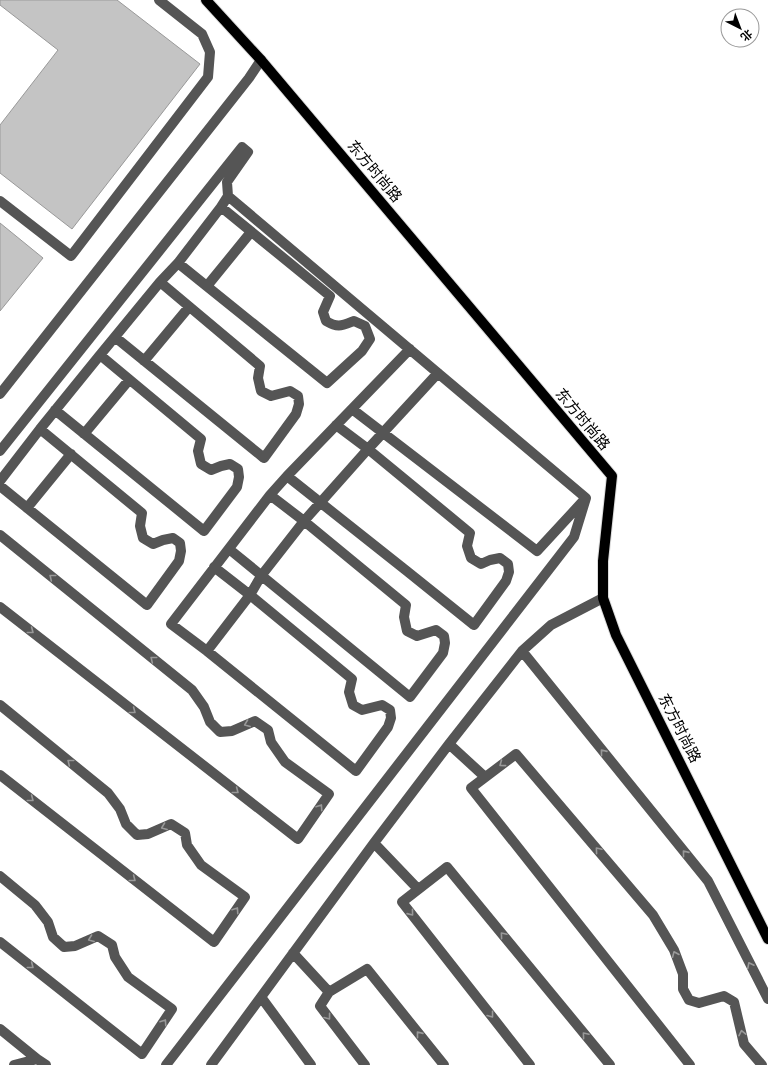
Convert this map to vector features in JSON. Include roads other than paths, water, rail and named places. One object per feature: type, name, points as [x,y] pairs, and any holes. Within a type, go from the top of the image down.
[{"type":"main road","name":"东方时尚路","points":[[206,0],[262,60],[612,476],[603,561],[603,598],[616,635],[768,939]]},
{"type":"lane","points":[[0,201],[72,256],[208,77],[210,52],[202,34],[159,0]]},
{"type":"lane","points":[[0,394],[262,60]]},
{"type":"lane","points":[[0,451],[242,147],[248,152],[227,182],[228,196],[221,207],[178,263],[160,282],[55,410],[0,481]]},
{"type":"lane","points":[[228,196],[586,498]]},
{"type":"lane","points":[[178,263],[327,384],[362,351],[370,339],[365,326],[354,321],[334,326],[326,321],[323,312],[330,296],[221,207]]},
{"type":"lane","points":[[207,286],[252,232]]},
{"type":"lane","points":[[115,337],[264,458],[296,414],[299,404],[298,396],[290,391],[271,396],[261,391],[258,378],[260,366],[160,282]]},
{"type":"lane","points":[[144,361],[189,307]]},
{"type":"lane","points":[[214,567],[352,679],[349,692],[353,705],[362,710],[382,705],[390,710],[391,718],[388,727],[356,772],[207,651],[171,624],[214,567],[270,495],[410,349]]},
{"type":"lane","points":[[55,410],[204,531],[237,487],[239,478],[238,469],[230,464],[211,470],[201,464],[198,452],[201,439],[100,355]]},
{"type":"lane","points":[[207,651],[250,595],[261,576],[304,520],[438,373]]},
{"type":"lane","points":[[84,434],[129,380]]},
{"type":"lane","points":[[352,409],[536,551],[586,498]]},
{"type":"lane","points":[[287,476],[474,625],[506,581],[509,572],[508,564],[500,558],[481,564],[471,558],[467,546],[470,533],[368,449],[336,425]]},
{"type":"lane","points":[[0,486],[147,605],[179,561],[181,551],[180,544],[173,538],[153,544],[143,538],[140,526],[142,513],[40,429]]},
{"type":"lane","points":[[27,508],[71,454]]},
{"type":"lane","points":[[228,549],[410,697],[443,653],[445,644],[444,636],[436,630],[417,636],[407,630],[404,617],[406,605],[304,520],[270,495]]},
{"type":"lane","points":[[166,1065],[574,538],[586,498]]},
{"type":"lane","points":[[0,535],[192,690],[204,707],[210,722],[220,732],[232,731],[255,721],[268,730],[271,742],[285,762],[329,794],[298,839],[0,607]]},
{"type":"lane","points":[[212,1065],[374,843],[522,651],[551,625],[603,598]]},
{"type":"lane","points":[[522,651],[708,881],[768,999]]},
{"type":"lane","points":[[0,705],[108,793],[120,809],[126,824],[137,835],[148,834],[171,824],[184,833],[187,845],[201,865],[245,897],[214,942],[0,775]]},
{"type":"lane","points":[[449,744],[485,777]]},
{"type":"lane","points":[[690,1065],[471,788],[516,754],[653,915],[674,950],[683,974],[683,989],[688,1000],[699,1003],[724,996],[734,1002],[744,1044],[762,1065]]},
{"type":"lane","points":[[374,843],[418,889]]},
{"type":"lane","points":[[530,1065],[402,902],[447,867],[610,1065]]},
{"type":"lane","points":[[0,876],[35,905],[48,922],[53,936],[64,947],[75,946],[98,936],[112,945],[115,957],[128,977],[172,1009],[142,1054],[0,942]]},
{"type":"lane","points":[[293,953],[329,992]]},
{"type":"lane","points":[[365,1065],[320,1006],[329,992],[367,969],[444,1065]]},
{"type":"lane","points":[[261,997],[311,1065]]},
{"type":"lane","points":[[0,1029],[41,1062]]},
{"type":"lane","points":[[14,1065],[41,1062]]}]
